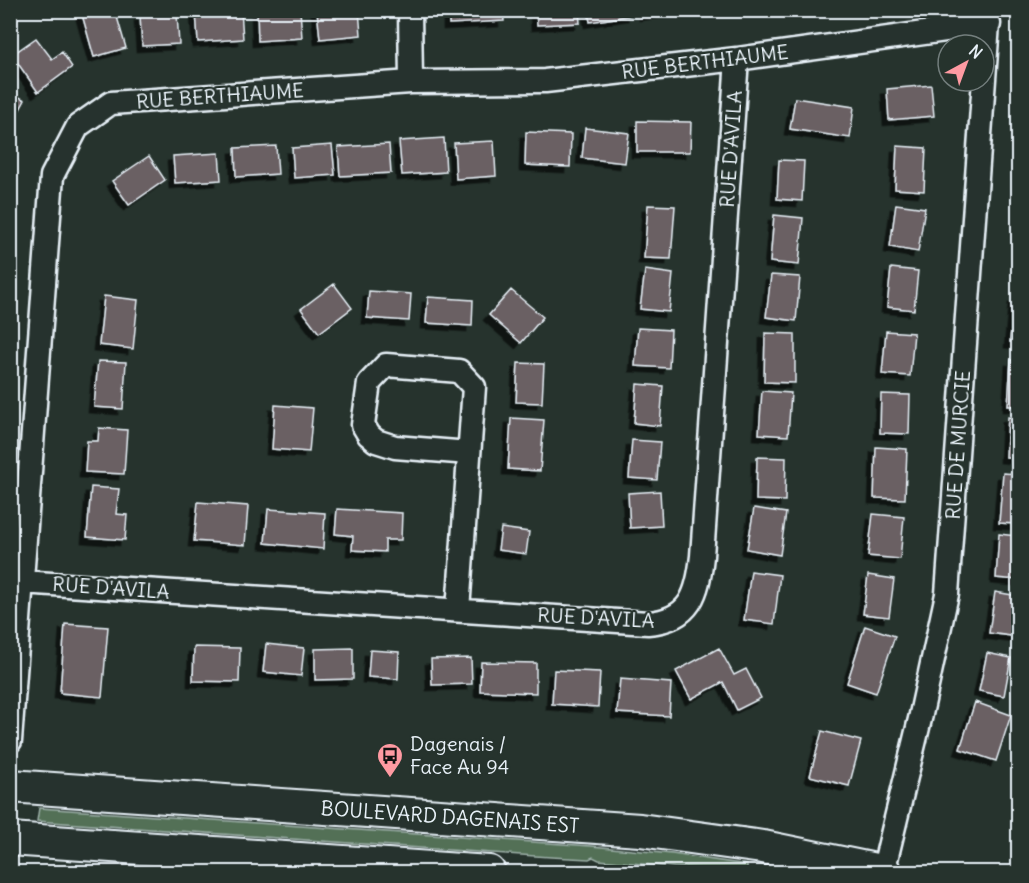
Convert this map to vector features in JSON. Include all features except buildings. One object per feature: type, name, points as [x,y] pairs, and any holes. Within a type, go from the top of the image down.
[{"type":"main road","name":"BOULEVARD DAGENAIS EST","points":[[10,786],[640,830],[763,847],[884,872]]},
{"type":"main road","points":[[10,839],[374,868],[489,873]]},
{"type":"street","points":[[410,10],[411,82]]},
{"type":"street","name":"RUE BERTHIAUME","points":[[10,741],[52,176],[78,126],[111,104],[411,82],[545,81],[737,59],[989,17]]},
{"type":"street","name":"RUE DE MURCIE","points":[[884,872],[947,594],[989,17]]},
{"type":"street","name":"RUE D'AVILA","points":[[21,582],[648,623],[663,622],[678,615],[693,599],[699,580],[702,556],[737,59]]},
{"type":"street","points":[[458,610],[474,387],[459,371],[386,365],[369,383],[363,425],[376,441],[395,447],[469,453]]},
{"type":"green space","points":[[39,808],[591,846],[672,854],[747,865],[747,869],[674,867],[599,860],[593,857],[589,859],[551,857],[37,821]]},
{"type":"place","name":"Dagenais / Face Au 94","points":[[390,779]]}]
